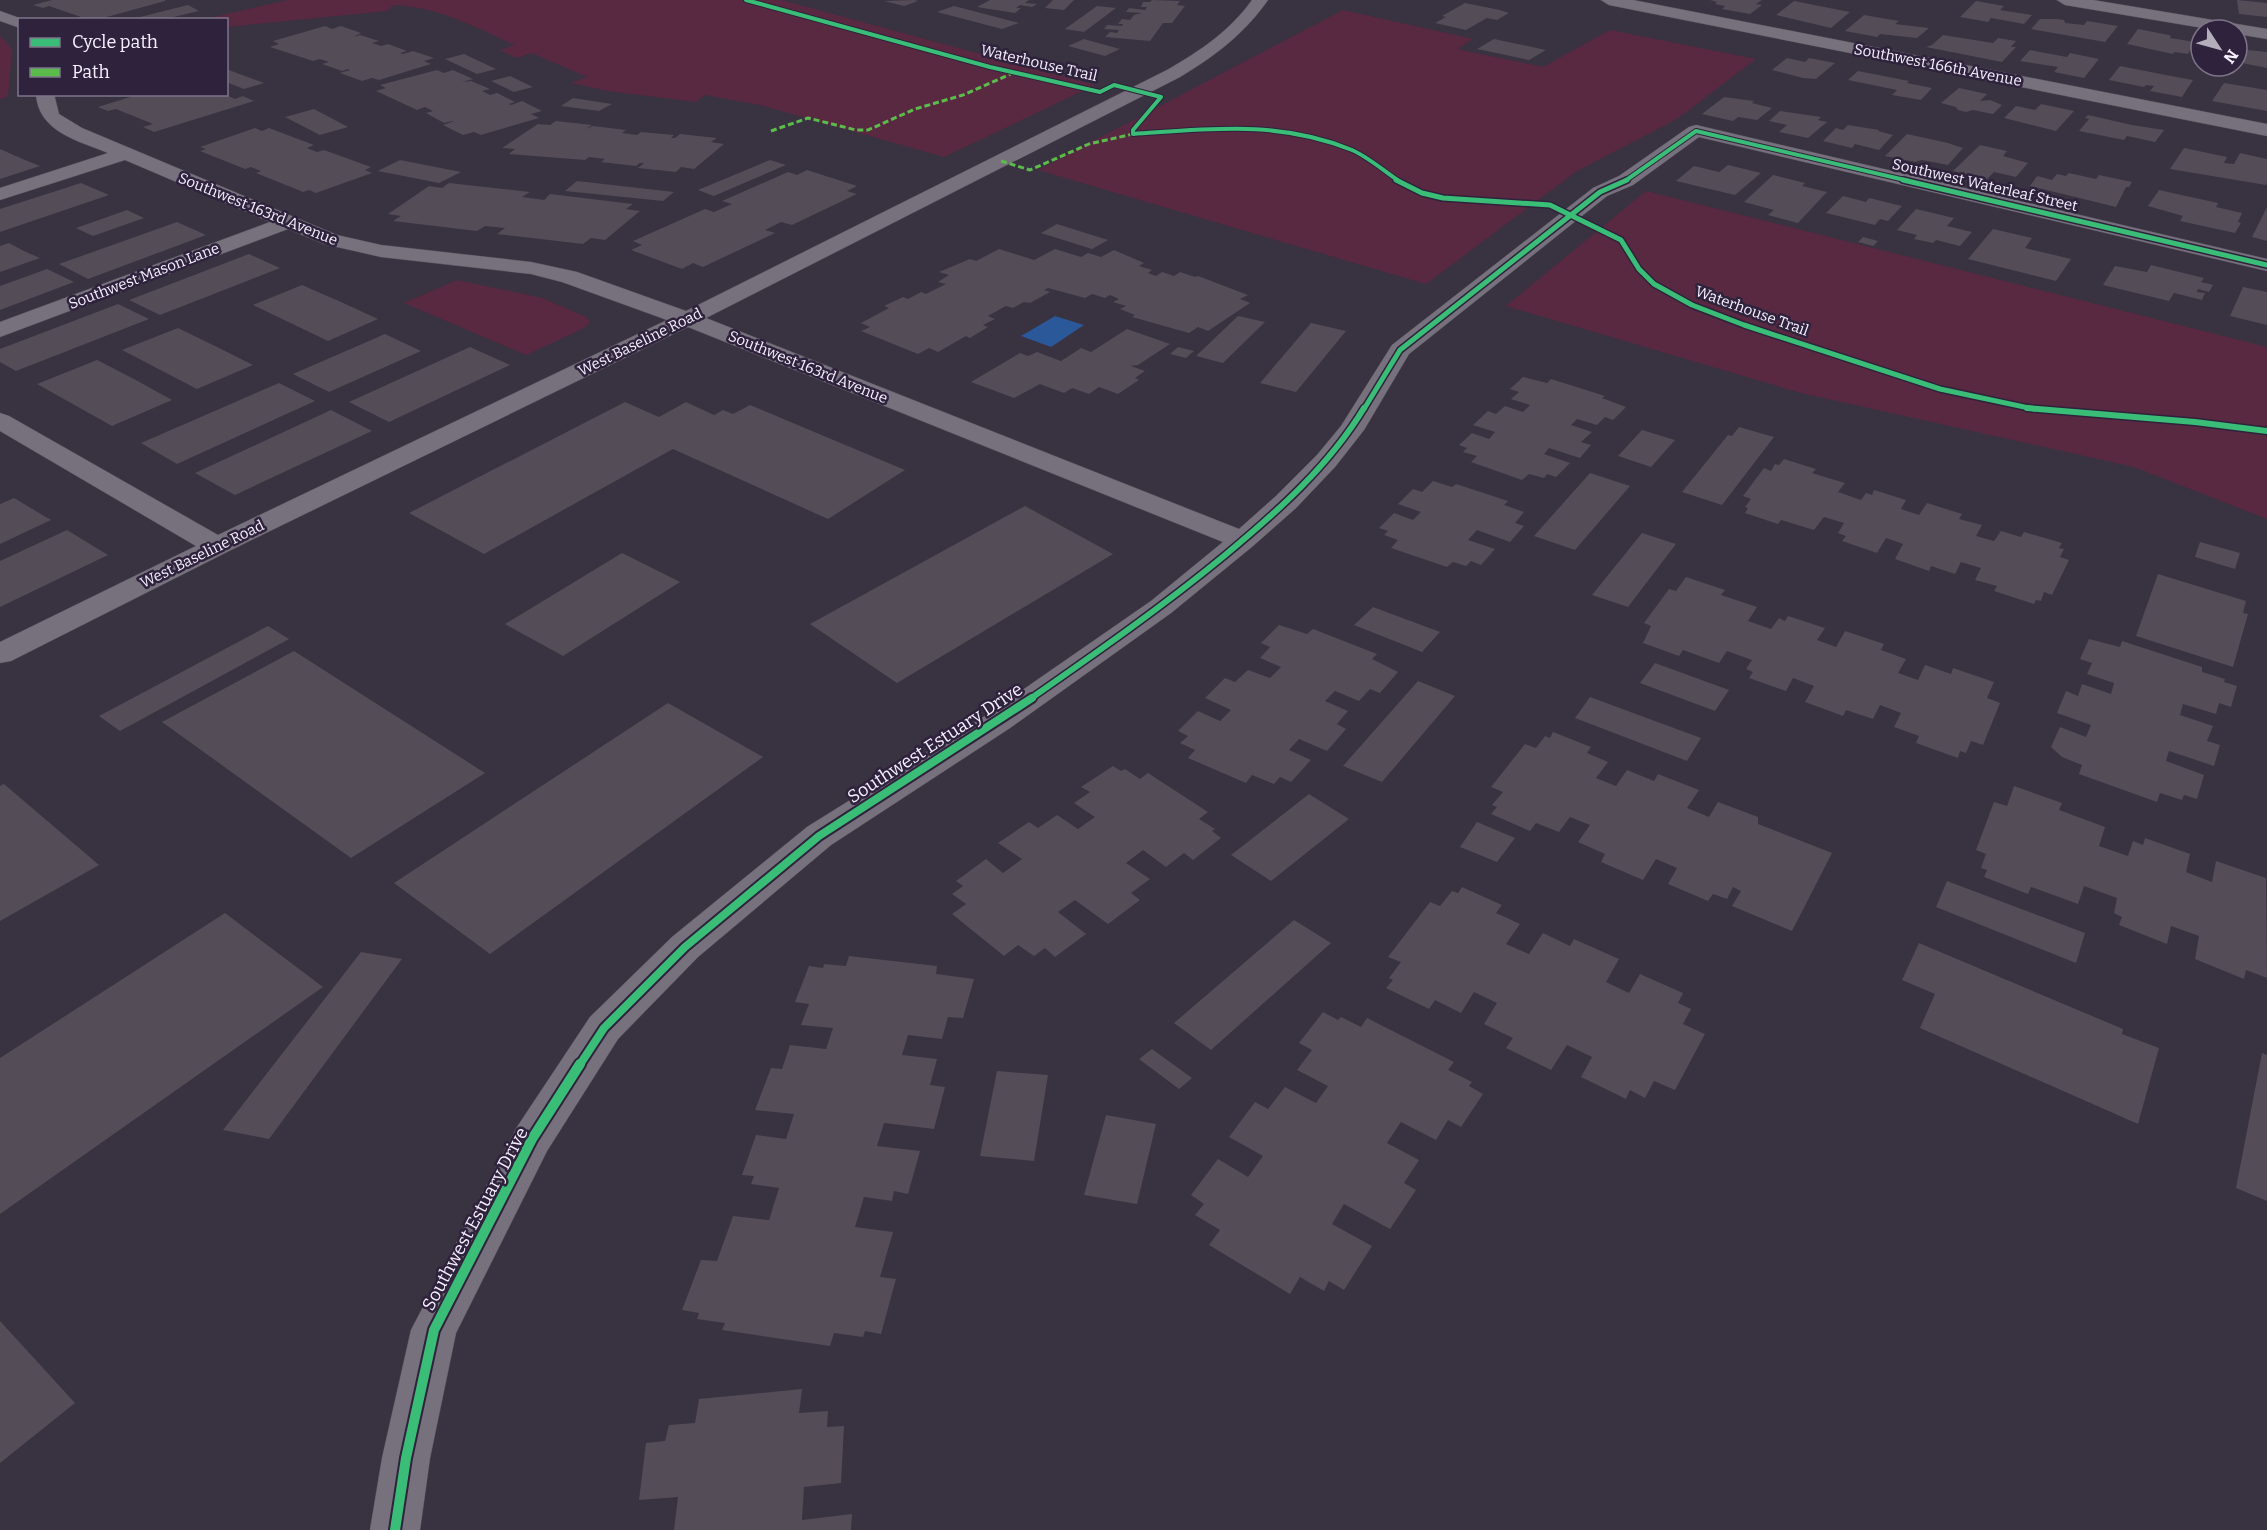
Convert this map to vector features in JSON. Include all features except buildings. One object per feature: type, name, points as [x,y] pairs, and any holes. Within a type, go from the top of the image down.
[{"type":"street","name":"West Baseline Road","points":[[0,654],[217,546],[687,319],[1164,79],[1222,42],[1260,0]]},
{"type":"street","name":"Southwest 166th Avenue","points":[[1609,0],[2267,130]]},
{"type":"street","points":[[2065,0],[2180,13],[2267,34]]},
{"type":"street","points":[[0,16],[18,22]]},
{"type":"street","name":"Southwest 163rd Avenue","points":[[45,96],[45,109],[56,121],[124,154],[331,240],[381,251],[531,268],[569,277],[687,319],[1243,540]]},
{"type":"street","name":"Southwest Estuary Drive","points":[[395,1530],[406,1458],[434,1330],[532,1139],[604,1028],[685,947],[819,836],[999,721],[1142,621],[1243,540],[1286,502],[1338,446],[1351,430],[1400,350],[1593,197],[1600,192],[1620,186],[1675,142],[1696,131]]},
{"type":"street","name":"Southwest Waterleaf Street","points":[[1696,131],[2267,265]]},
{"type":"street","points":[[0,194],[124,154]]},
{"type":"street","name":"Southwest Mason Lane","points":[[0,330],[288,222]]},
{"type":"street","points":[[0,421],[217,546]]},
{"type":"shaded area","points":[[288,0],[781,0],[1095,85],[944,157],[760,105],[705,95],[696,102],[608,91],[571,83],[587,77],[532,53],[516,58],[500,50],[515,45],[456,19],[426,10],[393,5],[387,11],[228,27],[228,18],[209,18]]},
{"type":"shaded area","points":[[1343,10],[1473,39],[1457,49],[1543,67],[1610,30],[1756,59],[1677,119],[1577,171],[1426,284],[1038,170]]},
{"type":"shaded area","points":[[0,36],[12,51],[8,97],[0,99]]},
{"type":"shaded area","points":[[1646,191],[2267,347],[2267,519],[2134,467],[1801,393],[1506,306]]},
{"type":"shaded area","points":[[457,280],[542,298],[586,317],[590,322],[584,328],[526,355],[404,303]]},
{"type":"water","points":[[1055,316],[1084,325],[1051,347],[1021,336]]},
{"type":"marked path","points":[[771,131],[808,118],[856,130],[868,130],[915,109],[963,95],[1013,73]]},
{"type":"marked path","points":[[1001,161],[1030,170],[1089,144],[1133,134]]},
{"type":"cycle path","name":"Waterhouse Trail","points":[[746,0],[990,67],[1100,92],[1114,85],[1161,97],[1133,130],[1133,134],[1224,128],[1261,128],[1297,133],[1354,151],[1400,182],[1422,193],[1443,198],[1550,205],[1621,240],[1639,269],[1654,284],[1692,305],[1744,325],[1940,389],[2036,410],[2195,422],[2267,431]]},
{"type":"cycle path","points":[[395,1530],[406,1458],[434,1330],[532,1139],[604,1028],[685,947],[819,836],[999,721],[1161,607],[1243,540],[1286,502],[1326,461],[1351,430],[1400,350],[1600,192],[1638,173],[1696,131],[2267,265]]}]
